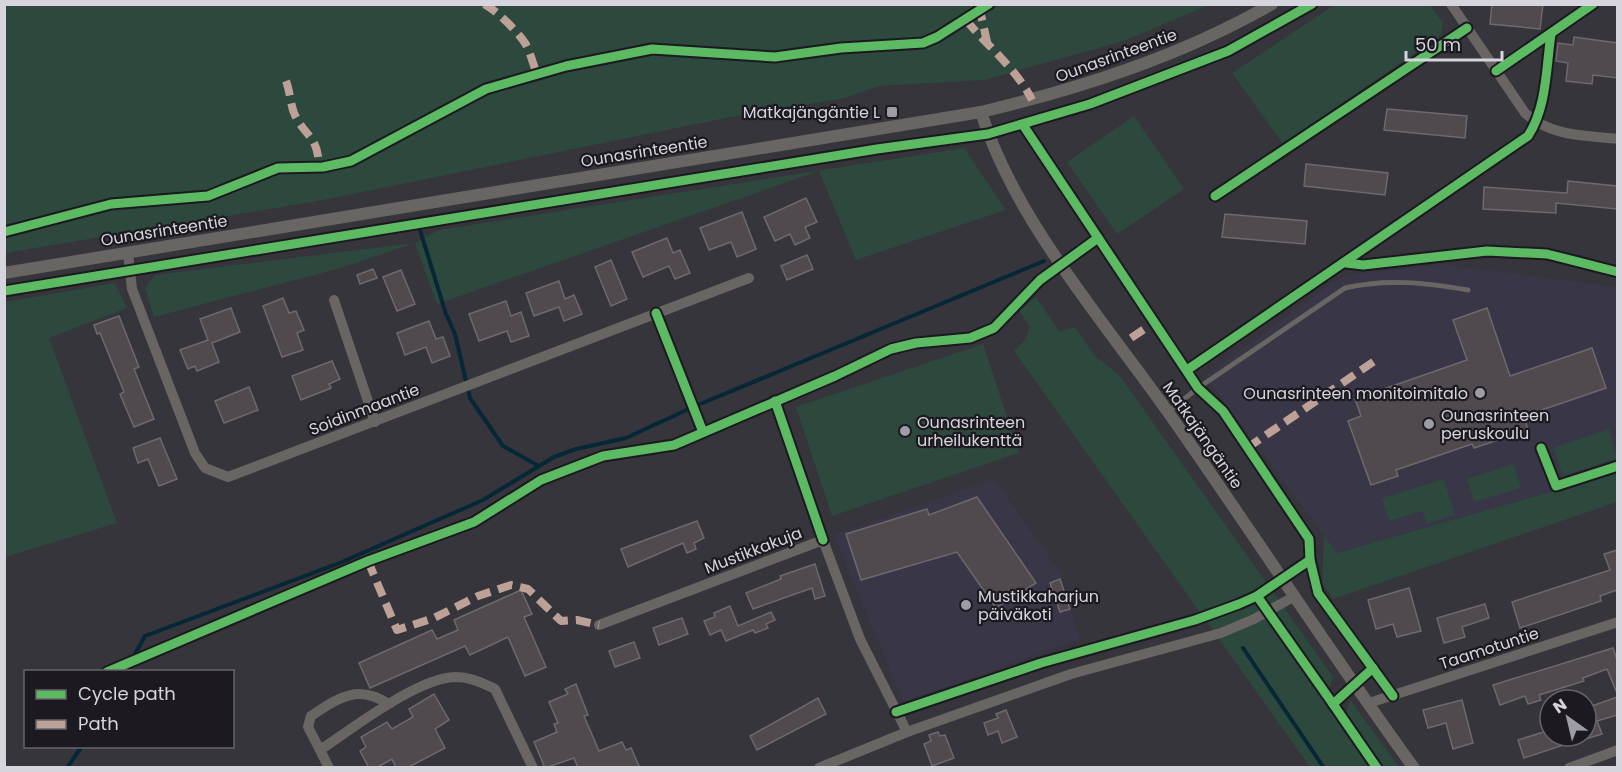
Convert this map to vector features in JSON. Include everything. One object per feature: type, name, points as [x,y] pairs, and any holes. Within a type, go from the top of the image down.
[{"type":"street","name":"Ounasrinteentie","points":[[4,273],[981,112],[1061,93],[1132,68],[1206,39],[1272,4]]},
{"type":"street","points":[[1451,4],[1525,113],[1537,123],[1554,132],[1617,139]]},
{"type":"street","name":"Matkajängäntie","points":[[981,112],[999,161],[1016,193],[1061,263],[1168,412],[1414,768]]},
{"type":"street","name":"Soidinmaantie","points":[[128,253],[132,289],[195,453],[205,468],[228,477],[749,278]]},
{"type":"street","points":[[334,300],[375,422]]},
{"type":"street","name":"Mustikkakuja","points":[[598,625],[823,540],[860,639],[907,732]]},
{"type":"street","points":[[819,768],[907,732],[1071,674],[1221,633],[1254,620],[1295,596]]},
{"type":"street","name":"Taamotuntie","points":[[1369,703],[1617,622]]},
{"type":"street","points":[[320,750],[389,704],[427,685],[453,677],[482,683],[495,689],[533,768]]},
{"type":"street","points":[[330,768],[308,728],[311,716],[346,695],[364,693],[376,696],[389,704]]},
{"type":"street","points":[[1569,768],[1617,750]]},
{"type":"lane","points":[[1168,412],[1198,388],[1345,288],[1370,282],[1422,283],[1468,290]]},
{"type":"shaded area","name":"Ounasrinteen peruskoulu","points":[[1441,264],[1617,287],[1617,473],[1337,553],[1205,376],[1336,280],[1356,274]]},
{"type":"shaded area","name":"Mustikkaharjun päiväkoti","points":[[994,479],[1060,572],[1080,639],[903,702],[834,535]]},
{"type":"green space","points":[[5,4],[1209,5],[1124,41],[984,80],[879,86],[845,98],[726,118],[318,201],[5,253]]},
{"type":"green space","points":[[1336,4],[1430,5],[1443,23],[1441,35],[1283,144],[1232,73]]},
{"type":"green space","points":[[1134,116],[1184,189],[1117,234],[1067,162]]},
{"type":"green space","points":[[964,148],[1006,210],[856,260],[819,171],[437,304],[415,243],[439,230]]},
{"type":"green space","points":[[415,243],[341,268],[154,317],[145,288],[155,275]]},
{"type":"green space","points":[[115,283],[127,308],[49,338],[117,523],[5,557],[5,302]]},
{"type":"green space","points":[[1036,297],[1060,332],[1075,327],[1094,355],[1120,376],[1333,677],[1324,702],[1370,767],[1310,767],[1014,351],[1025,340],[1030,327],[1019,311]]},
{"type":"green space","name":"Ounasrinteen urheilukenttä","points":[[983,344],[1019,453],[832,516],[796,407]]},
{"type":"green space","points":[[1609,429],[1617,458],[1563,476],[1553,448]]},
{"type":"green space","points":[[1514,464],[1521,488],[1474,502],[1467,479]]},
{"type":"green space","points":[[1617,473],[1617,502],[1333,599],[1322,582],[1324,535],[1337,553]]},
{"type":"green space","points":[[1444,479],[1455,515],[1427,524],[1422,511],[1389,521],[1382,498]]},
{"type":"green space","points":[[1350,700],[1399,767],[1383,767],[1345,715]]},
{"type":"building","points":[[1492,4],[1543,4],[1540,29],[1490,24]]},
{"type":"building","points":[[1574,37],[1617,43],[1617,78],[1593,75],[1592,84],[1566,81],[1568,63],[1556,61],[1558,43],[1573,45]]},
{"type":"building","points":[[1387,109],[1467,116],[1465,138],[1384,130]]},
{"type":"building","points":[[1306,164],[1388,173],[1385,195],[1304,186]]},
{"type":"building","points":[[1568,181],[1617,186],[1617,209],[1556,203],[1556,213],[1483,209],[1484,187],[1567,193]]},
{"type":"building","points":[[806,198],[817,222],[805,227],[810,238],[795,245],[790,234],[775,241],[764,217]]},
{"type":"building","points":[[742,212],[756,249],[737,257],[731,242],[709,250],[700,228]]},
{"type":"building","points":[[1225,214],[1307,221],[1305,244],[1222,237]]},
{"type":"building","points":[[667,238],[673,253],[680,250],[690,273],[675,279],[669,266],[643,277],[632,252]]},
{"type":"building","points":[[807,255],[813,269],[787,280],[781,266]]},
{"type":"building","points":[[611,260],[627,299],[611,306],[595,267]]},
{"type":"building","points":[[373,269],[377,278],[360,284],[357,275]]},
{"type":"building","points":[[401,270],[415,304],[397,311],[383,277]]},
{"type":"building","points":[[559,281],[565,299],[574,295],[582,314],[564,321],[559,307],[534,316],[526,293]]},
{"type":"building","points":[[283,298],[289,313],[296,311],[304,330],[297,333],[303,350],[282,357],[263,306]]},
{"type":"building","points":[[506,301],[511,316],[521,312],[529,336],[511,342],[507,331],[479,341],[469,314]]},
{"type":"building","points":[[231,308],[240,332],[212,343],[219,362],[197,371],[195,366],[188,369],[180,350],[208,340],[200,319]]},
{"type":"building","name":"Ounasrinteen monitoimitalo","points":[[1487,308],[1510,376],[1592,348],[1606,388],[1524,416],[1528,430],[1474,448],[1472,444],[1396,470],[1398,476],[1371,485],[1348,421],[1361,416],[1355,399],[1467,360],[1453,320]]},
{"type":"building","points":[[119,316],[139,367],[134,369],[154,419],[134,427],[120,394],[124,392],[100,333],[97,334],[94,325]]},
{"type":"building","points":[[429,321],[436,339],[443,337],[450,356],[432,363],[426,347],[405,355],[397,333]]},
{"type":"building","points":[[332,361],[340,379],[329,384],[331,388],[301,400],[292,376]]},
{"type":"building","points":[[249,387],[258,410],[224,423],[215,401]]},
{"type":"building","points":[[160,438],[177,479],[159,486],[148,459],[138,463],[133,448]]},
{"type":"building","points":[[977,497],[1036,583],[996,608],[957,552],[861,580],[846,534],[927,509],[929,515]]},
{"type":"building","points":[[697,521],[704,538],[694,543],[696,549],[687,553],[683,543],[628,567],[621,549]]},
{"type":"building","points":[[1617,550],[1617,590],[1600,596],[1601,601],[1520,628],[1512,602],[1610,570],[1604,554]]},
{"type":"building","points":[[815,564],[825,596],[815,599],[812,588],[753,609],[746,593],[781,579],[780,576]]},
{"type":"building","points":[[1060,579],[1070,609],[1060,612],[1050,583]]},
{"type":"building","points":[[1409,588],[1421,631],[1397,637],[1393,624],[1376,629],[1368,600]]},
{"type":"building","points":[[521,590],[532,614],[524,617],[546,667],[525,676],[508,637],[470,655],[465,646],[370,688],[359,663],[432,630],[437,639],[458,630],[454,620]]},
{"type":"building","points":[[1485,604],[1489,618],[1462,627],[1465,637],[1444,643],[1437,618]]},
{"type":"building","points":[[730,606],[738,626],[771,612],[775,620],[766,624],[768,628],[755,633],[753,630],[726,641],[721,630],[710,635],[704,621],[715,617],[714,613]]},
{"type":"building","points":[[682,618],[688,634],[659,645],[653,628]]},
{"type":"building","points":[[634,642],[640,658],[615,667],[609,651]]},
{"type":"building","points":[[1613,648],[1617,660],[1617,693],[1607,669],[1583,678],[1584,681],[1562,688],[1538,688],[1538,701],[1528,704],[1525,696],[1500,705],[1493,685]]},
{"type":"building","points":[[576,684],[588,715],[584,716],[599,751],[622,742],[626,750],[631,748],[640,768],[578,768],[574,758],[545,768],[534,742],[557,732],[554,724],[558,723],[549,702],[568,694],[565,689]]},
{"type":"building","points":[[434,694],[449,720],[435,729],[445,748],[407,768],[396,768],[392,759],[376,768],[369,768],[360,751],[366,747],[361,737],[387,722],[392,729],[413,717],[409,709]]},
{"type":"building","points":[[1617,697],[1617,715],[1598,721],[1598,704]]},
{"type":"building","points":[[818,698],[826,714],[757,750],[750,736]]},
{"type":"building","points":[[1462,700],[1473,743],[1453,749],[1446,723],[1428,728],[1423,710]]},
{"type":"building","points":[[1006,710],[1017,737],[1002,743],[998,731],[988,735],[984,723],[998,718],[996,714]]},
{"type":"building","points":[[1598,724],[1602,734],[1598,735]]},
{"type":"building","points":[[938,732],[940,736],[945,735],[954,758],[932,766],[924,744],[931,741],[929,735]]},
{"type":"building","points":[[1538,734],[1538,748],[1554,748],[1524,758],[1518,740]]},
{"type":"waterway","points":[[420,230],[446,314],[455,334],[470,398],[503,446],[537,465]]},
{"type":"waterway","points":[[126,670],[145,636],[342,562],[483,500],[554,457],[576,449],[626,438],[693,407],[1044,261]]},
{"type":"waterway","points":[[1243,648],[1324,768]]},
{"type":"waterway","points":[[67,768],[81,748]]},
{"type":"marked path","points":[[484,4],[522,38],[537,74]]},
{"type":"marked path","points":[[979,6],[988,46]]},
{"type":"marked path","points":[[966,20],[1010,68],[1032,100]]},
{"type":"marked path","points":[[286,81],[294,113],[314,142],[319,167]]},
{"type":"marked path","points":[[1131,338],[1155,322]]},
{"type":"marked path","points":[[1247,448],[1376,360]]},
{"type":"marked path","points":[[368,561],[397,630],[434,618],[478,596],[511,585],[528,589],[561,621],[577,620],[599,625]]},
{"type":"cycle path","points":[[4,232],[111,204],[208,196],[278,168],[323,167],[351,161],[486,89],[566,66],[652,49],[775,57],[841,48],[923,43],[937,37],[989,4]]},
{"type":"cycle path","points":[[4,291],[877,149],[988,134],[1090,104],[1228,51],[1312,4]]},
{"type":"cycle path","points":[[1496,71],[1593,4]]},
{"type":"cycle path","points":[[1215,196],[1467,28]]},
{"type":"cycle path","points":[[1187,370],[1528,136],[1539,113],[1542,100],[1551,34]]},
{"type":"cycle path","points":[[1023,125],[1198,388],[1223,411],[1309,539],[1310,560],[1318,593],[1393,696]]},
{"type":"cycle path","points":[[112,670],[368,561],[474,522],[541,480],[603,456],[674,445],[835,376],[891,349],[916,343],[970,338],[994,328],[1040,280],[1098,238]]},
{"type":"cycle path","points":[[1346,263],[1363,265],[1487,251],[1547,254],[1618,272]]},
{"type":"cycle path","points":[[656,313],[703,432]]},
{"type":"cycle path","points":[[775,401],[823,540]]},
{"type":"cycle path","points":[[1541,448],[1556,486],[1618,466]]},
{"type":"cycle path","points":[[896,712],[1041,663],[1195,620],[1239,604],[1257,596],[1310,560]]},
{"type":"cycle path","points":[[1257,596],[1333,704]]},
{"type":"cycle path","points":[[1373,668],[1333,704],[1377,768]]},
{"type":"place","name":"Matkajängäntie L","points":[[892,112]]},
{"type":"place","name":"Ounasrinteen monitoimitalo","points":[[1480,393]]},
{"type":"place","name":"Ounasrinteen peruskoulu","points":[[1429,424]]},
{"type":"place","name":"Ounasrinteen urheilukenttä","points":[[905,431]]},
{"type":"place","name":"Mustikkaharjun päiväkoti","points":[[966,605]]}]
